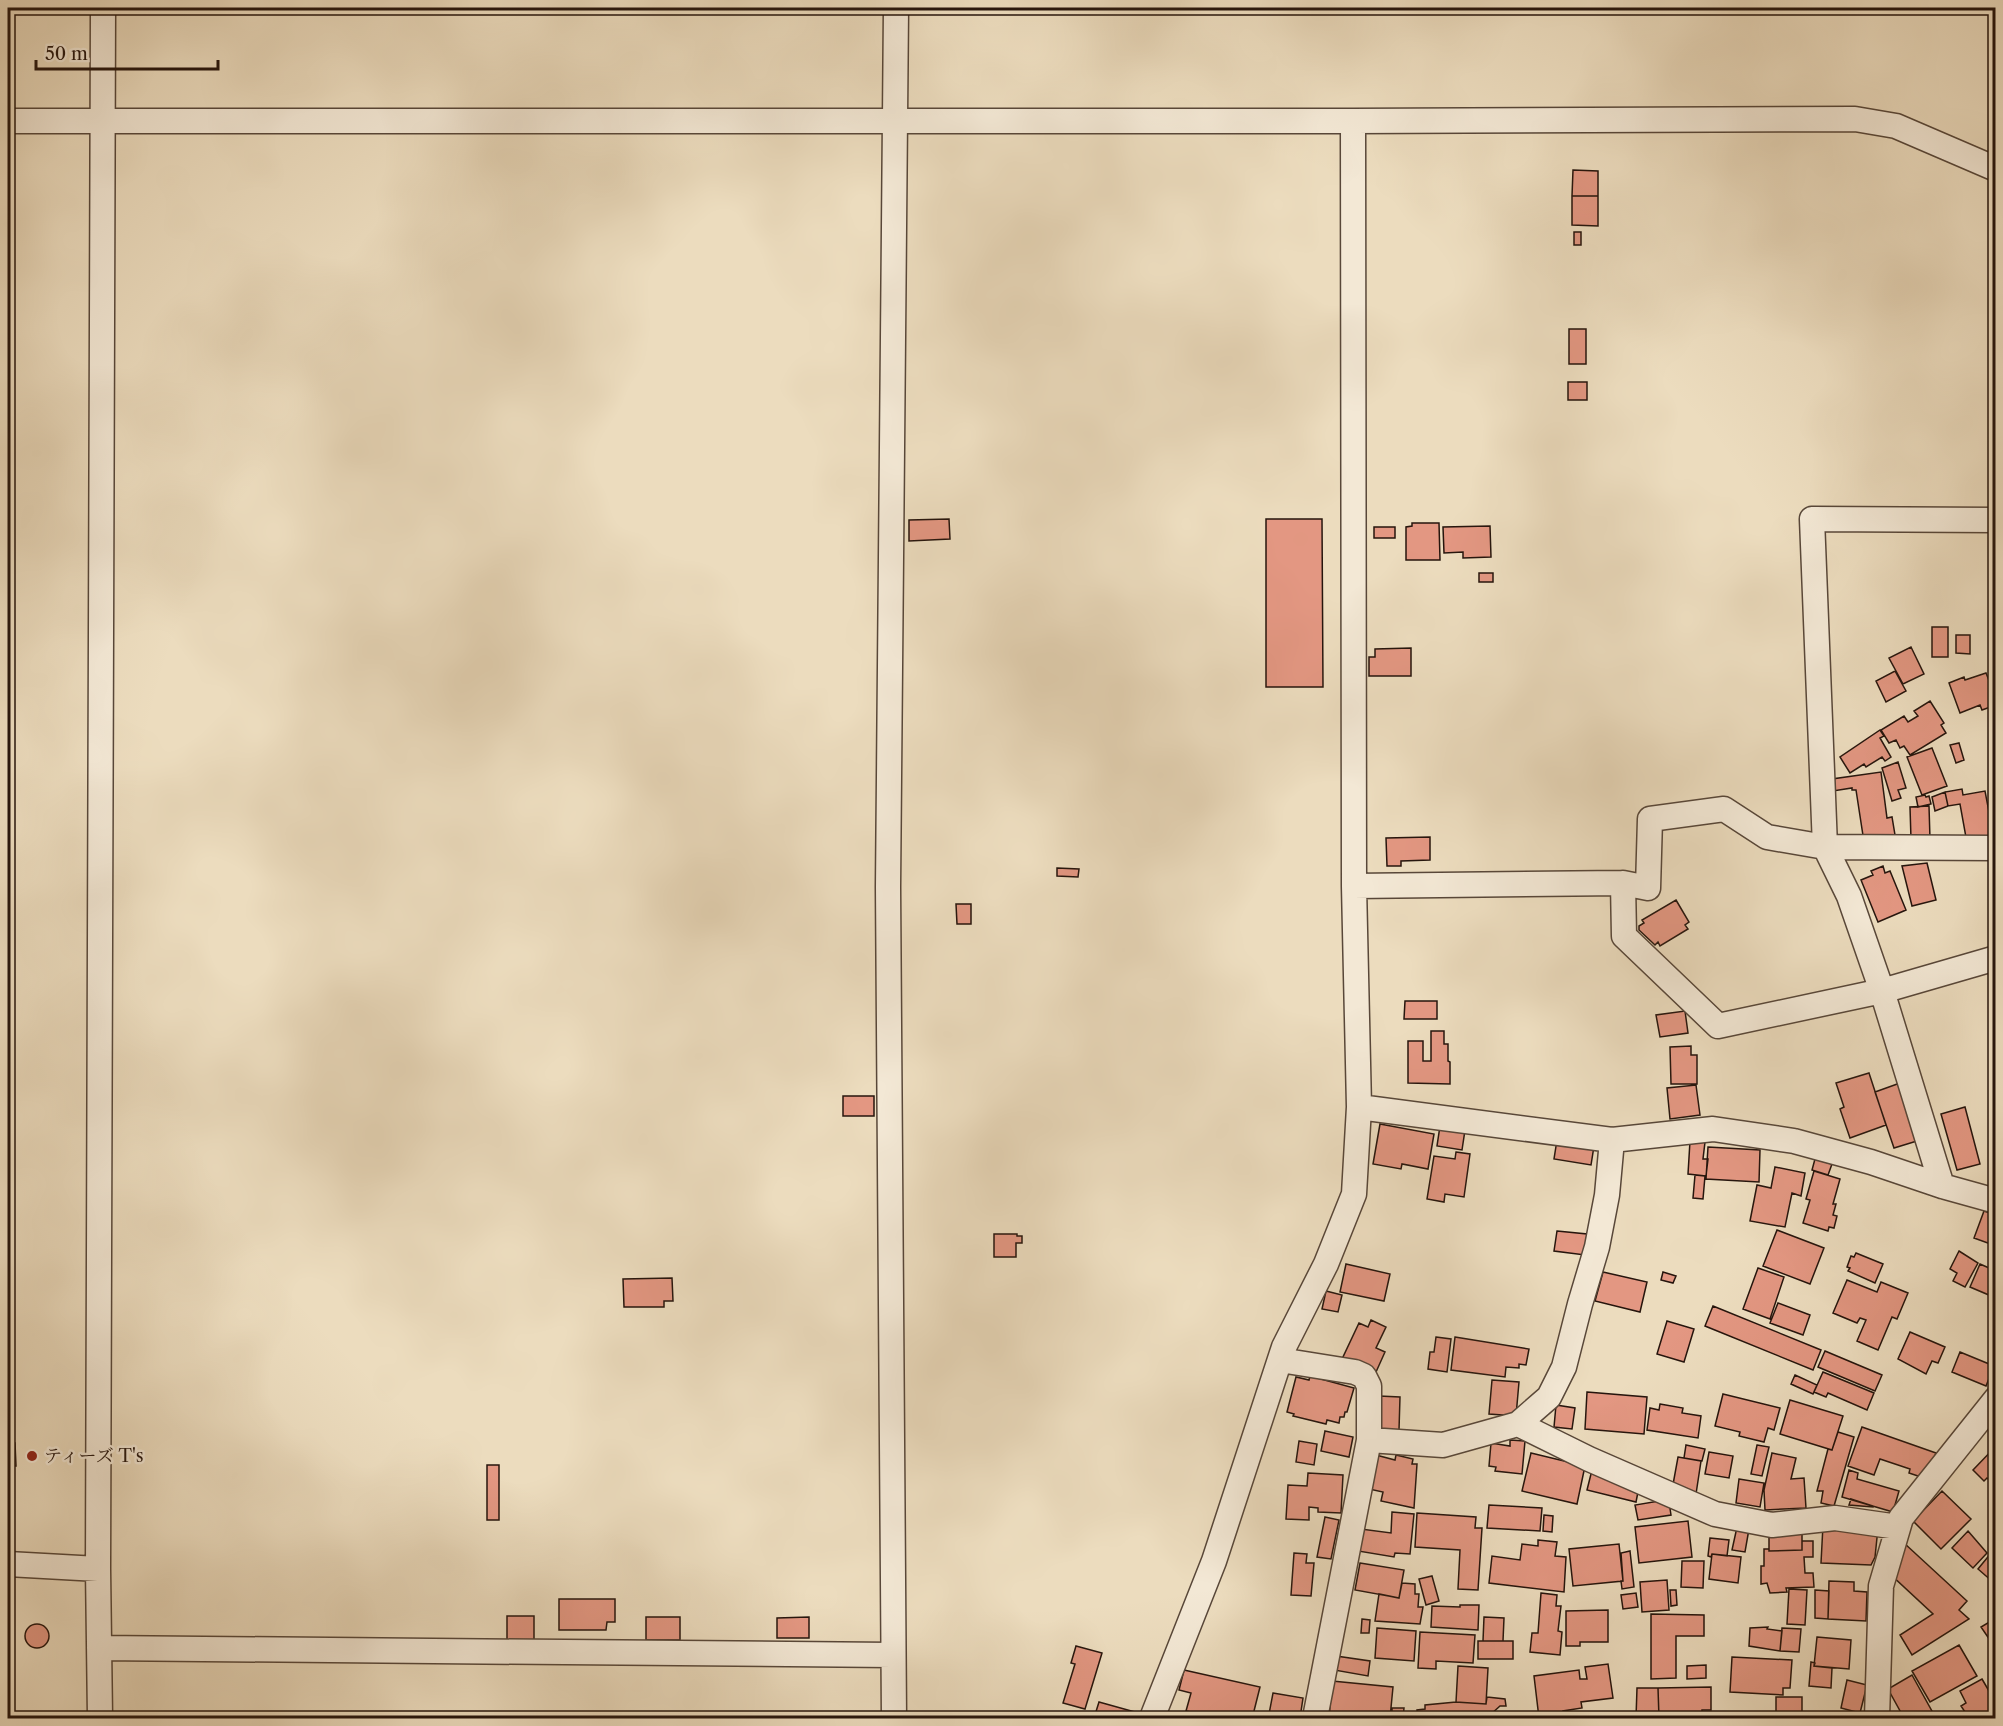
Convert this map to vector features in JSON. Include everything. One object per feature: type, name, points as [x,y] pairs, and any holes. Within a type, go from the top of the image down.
[{"type":"street","points":[[100,1719],[104,8]]},
{"type":"street","points":[[894,1719],[888,887],[896,8]]},
{"type":"street","points":[[8,122],[1353,122],[1855,118],[1896,126],[1995,169]]},
{"type":"street","points":[[1152,1719],[1214,1561],[1280,1360],[1326,1264],[1354,1194],[1359,1107],[1354,886],[1353,122]]},
{"type":"street","points":[[1942,1186],[1882,991],[1849,896],[1825,847],[1812,519],[1995,520]]},
{"type":"street","points":[[1354,886],[1623,883],[1648,888],[1650,819],[1724,809],[1767,837],[1825,847],[1995,848]]},
{"type":"street","points":[[1623,883],[1624,936],[1718,1026],[1882,991],[1995,958]]},
{"type":"street","points":[[1359,1107],[1612,1140],[1713,1129],[1794,1141],[1871,1162],[1995,1201]]},
{"type":"street","points":[[1369,1440],[1443,1445],[1518,1424],[1549,1397],[1564,1367],[1597,1247],[1607,1195],[1612,1140]]},
{"type":"street","points":[[1280,1360],[1355,1372],[1364,1376],[1369,1386],[1369,1440],[1315,1719]]},
{"type":"street","points":[[1877,1719],[1881,1586],[1901,1518],[1995,1399]]},
{"type":"street","points":[[1518,1424],[1589,1459],[1715,1514],[1772,1525],[1834,1518],[1898,1527]]},
{"type":"street","points":[[8,1564],[99,1569]]},
{"type":"street","points":[[99,1648],[892,1654]]},
{"type":"building","points":[[1573,170],[1598,171],[1598,196],[1572,196]]},
{"type":"building","points":[[1572,196],[1598,196],[1598,226],[1572,225]]},
{"type":"building","points":[[1574,232],[1581,232],[1581,245],[1574,245]]},
{"type":"building","points":[[1569,329],[1586,329],[1586,364],[1569,364]]},
{"type":"building","points":[[1568,382],[1587,382],[1587,400],[1568,400]]},
{"type":"building","points":[[949,519],[950,539],[909,541],[909,520]]},
{"type":"building","points":[[1266,519],[1322,519],[1323,687],[1266,687]]},
{"type":"building","points":[[1412,523],[1439,523],[1440,560],[1406,560],[1406,527],[1412,526]]},
{"type":"building","points":[[1490,526],[1491,557],[1463,558],[1463,552],[1444,553],[1443,527]]},
{"type":"building","points":[[1374,527],[1395,527],[1395,538],[1374,538]]},
{"type":"building","points":[[1479,573],[1493,573],[1493,582],[1479,582]]},
{"type":"building","points":[[1932,627],[1948,627],[1948,657],[1932,657]]},
{"type":"building","points":[[1956,635],[1970,635],[1970,654],[1956,653]]},
{"type":"building","points":[[1911,647],[1924,674],[1903,684],[1889,658]]},
{"type":"building","points":[[1411,648],[1411,676],[1369,676],[1369,657],[1375,657],[1375,649]]},
{"type":"building","points":[[1895,671],[1906,691],[1886,702],[1876,681]]},
{"type":"building","points":[[1986,673],[1996,698],[1996,705],[1982,710],[1980,705],[1960,713],[1949,683],[1964,677],[1965,680]]},
{"type":"building","points":[[1930,701],[1944,723],[1941,725],[1946,733],[1910,755],[1904,746],[1900,748],[1896,740],[1889,743],[1881,730],[1904,716],[1908,722],[1918,716],[1914,711]]},
{"type":"building","points":[[1880,730],[1884,736],[1880,738],[1891,757],[1885,761],[1882,757],[1866,767],[1864,764],[1850,773],[1840,757]]},
{"type":"building","points":[[1959,743],[1964,760],[1956,763],[1950,745]]},
{"type":"building","points":[[1932,748],[1947,786],[1922,795],[1907,757]]},
{"type":"building","points":[[1898,762],[1906,788],[1898,790],[1901,798],[1892,801],[1882,768]]},
{"type":"building","points":[[1881,772],[1887,818],[1892,817],[1896,841],[1864,842],[1856,790],[1852,788],[1833,791],[1832,779]]},
{"type":"building","points":[[1962,789],[1963,795],[1985,791],[1994,838],[1967,843],[1960,804],[1948,806],[1945,792]]},
{"type":"building","points":[[1945,792],[1948,806],[1935,811],[1932,797]]},
{"type":"building","points":[[1929,796],[1931,804],[1918,807],[1916,797]]},
{"type":"building","points":[[1929,806],[1930,839],[1911,839],[1910,807]]},
{"type":"building","points":[[1430,837],[1430,860],[1401,861],[1401,866],[1387,866],[1386,838]]},
{"type":"building","points":[[1927,863],[1936,900],[1912,906],[1902,866]]},
{"type":"building","points":[[1883,866],[1885,873],[1890,871],[1906,910],[1878,922],[1861,880],[1873,875],[1871,871]]},
{"type":"building","points":[[1057,868],[1079,869],[1078,877],[1057,876]]},
{"type":"building","points":[[1676,900],[1689,922],[1685,925],[1688,929],[1660,946],[1658,942],[1655,945],[1639,930],[1639,926],[1644,923],[1642,920]]},
{"type":"building","points":[[956,904],[971,904],[971,924],[957,924]]},
{"type":"building","points":[[1405,1001],[1437,1001],[1437,1019],[1404,1019]]},
{"type":"building","points":[[1685,1011],[1688,1033],[1660,1037],[1656,1015]]},
{"type":"building","points":[[1431,1031],[1444,1031],[1444,1044],[1448,1044],[1450,1084],[1408,1083],[1408,1041],[1423,1041],[1423,1061],[1431,1061]]},
{"type":"building","points":[[1691,1046],[1691,1055],[1697,1055],[1697,1084],[1671,1084],[1670,1047]]},
{"type":"building","points":[[1869,1073],[1886,1125],[1850,1138],[1840,1109],[1844,1107],[1836,1083]]},
{"type":"building","points":[[1900,1083],[1917,1141],[1894,1148],[1875,1092]]},
{"type":"building","points":[[1696,1085],[1700,1115],[1670,1119],[1667,1088]]},
{"type":"building","points":[[843,1096],[874,1096],[874,1116],[843,1116]]},
{"type":"building","points":[[1965,1107],[1980,1164],[1957,1170],[1941,1114]]},
{"type":"building","points":[[1380,1124],[1434,1134],[1428,1169],[1402,1164],[1401,1169],[1373,1164]]},
{"type":"building","points":[[1440,1126],[1465,1130],[1462,1150],[1437,1146]]},
{"type":"building","points":[[1557,1140],[1594,1146],[1591,1165],[1554,1159]]},
{"type":"building","points":[[1690,1141],[1705,1142],[1703,1159],[1708,1159],[1706,1176],[1688,1174]]},
{"type":"building","points":[[1708,1147],[1760,1150],[1759,1182],[1706,1179]]},
{"type":"building","points":[[1456,1152],[1470,1154],[1464,1197],[1445,1194],[1444,1202],[1427,1199],[1434,1156],[1455,1159]]},
{"type":"building","points":[[1815,1159],[1832,1164],[1828,1175],[1812,1170]]},
{"type":"building","points":[[1775,1167],[1805,1173],[1801,1196],[1792,1193],[1785,1227],[1750,1221],[1757,1185],[1771,1188]]},
{"type":"building","points":[[1814,1171],[1840,1179],[1833,1204],[1836,1204],[1833,1215],[1837,1216],[1834,1228],[1829,1227],[1828,1231],[1803,1223],[1810,1200],[1806,1199]]},
{"type":"building","points":[[1695,1175],[1705,1176],[1703,1199],[1693,1198]]},
{"type":"building","points":[[1984,1211],[1996,1215],[1996,1246],[1974,1238]]},
{"type":"building","points":[[1777,1230],[1824,1248],[1810,1284],[1763,1266]]},
{"type":"building","points":[[1557,1231],[1587,1234],[1585,1255],[1554,1251]]},
{"type":"building","points":[[994,1234],[1022,1236],[1022,1243],[1016,1243],[1016,1257],[994,1257]]},
{"type":"building","points":[[1959,1251],[1978,1263],[1965,1287],[1953,1281],[1957,1273],[1950,1269]]},
{"type":"building","points":[[1856,1253],[1883,1264],[1875,1283],[1848,1271],[1851,1256],[1854,1257]]},
{"type":"building","points":[[1346,1264],[1390,1274],[1384,1301],[1340,1292]]},
{"type":"building","points":[[1980,1264],[1996,1271],[1996,1298],[1970,1287]]},
{"type":"building","points":[[1758,1268],[1784,1277],[1770,1319],[1743,1309]]},
{"type":"building","points":[[1603,1272],[1647,1282],[1640,1312],[1595,1301]]},
{"type":"building","points":[[1663,1272],[1676,1276],[1673,1283],[1661,1280]]},
{"type":"building","points":[[672,1278],[673,1301],[664,1301],[664,1307],[624,1307],[623,1279]]},
{"type":"building","points":[[1847,1280],[1877,1292],[1881,1282],[1908,1293],[1897,1319],[1892,1317],[1878,1350],[1857,1341],[1866,1320],[1860,1318],[1857,1323],[1833,1313]]},
{"type":"building","points":[[1326,1291],[1342,1295],[1338,1312],[1322,1309]]},
{"type":"building","points":[[1778,1303],[1810,1315],[1803,1335],[1770,1323]]},
{"type":"building","points":[[1713,1306],[1821,1350],[1813,1370],[1705,1326]]},
{"type":"building","points":[[1371,1320],[1386,1327],[1376,1348],[1385,1352],[1376,1372],[1343,1357],[1359,1323],[1368,1327]]},
{"type":"building","points":[[1667,1321],[1694,1329],[1684,1362],[1657,1354]]},
{"type":"building","points":[[1910,1332],[1945,1347],[1938,1363],[1932,1361],[1926,1374],[1898,1359]]},
{"type":"building","points":[[1436,1337],[1451,1339],[1447,1372],[1428,1369],[1430,1352],[1434,1352]]},
{"type":"building","points":[[1455,1337],[1529,1349],[1526,1365],[1519,1364],[1519,1368],[1506,1367],[1505,1377],[1451,1370]]},
{"type":"building","points":[[1825,1351],[1882,1375],[1875,1391],[1818,1367]]},
{"type":"building","points":[[1960,1352],[1994,1366],[1986,1386],[1952,1372]]},
{"type":"building","points":[[1823,1372],[1874,1393],[1867,1410],[1828,1393],[1826,1397],[1814,1392]]},
{"type":"building","points":[[1795,1375],[1817,1385],[1813,1394],[1791,1384]]},
{"type":"building","points":[[1310,1376],[1354,1388],[1347,1412],[1344,1417],[1340,1417],[1339,1423],[1327,1420],[1326,1424],[1293,1416],[1294,1414],[1287,1412],[1296,1377],[1309,1380]]},
{"type":"building","points":[[1492,1380],[1519,1382],[1516,1416],[1489,1414]]},
{"type":"building","points":[[1587,1392],[1647,1397],[1644,1434],[1585,1429]]},
{"type":"building","points":[[1723,1394],[1780,1408],[1774,1430],[1768,1428],[1764,1442],[1739,1436],[1740,1432],[1715,1426]]},
{"type":"building","points":[[1379,1396],[1400,1397],[1399,1430],[1377,1430]]},
{"type":"building","points":[[1790,1400],[1843,1416],[1832,1450],[1780,1434]]},
{"type":"building","points":[[1660,1404],[1683,1408],[1682,1413],[1701,1416],[1698,1438],[1647,1430],[1650,1408],[1659,1410]]},
{"type":"building","points":[[1556,1405],[1575,1408],[1572,1429],[1554,1427]]},
{"type":"building","points":[[1862,1427],[1936,1453],[1927,1479],[1909,1473],[1910,1469],[1880,1459],[1874,1475],[1848,1466]]},
{"type":"building","points":[[1325,1431],[1353,1437],[1349,1457],[1321,1451]]},
{"type":"building","points":[[1838,1432],[1854,1437],[1834,1506],[1821,1503],[1823,1491],[1817,1491],[1828,1449],[1832,1450]]},
{"type":"building","points":[[8,1435],[13,1435],[16,1466],[8,1466]]},
{"type":"building","points":[[1510,1440],[1525,1441],[1522,1474],[1495,1471],[1496,1467],[1489,1466],[1491,1443],[1510,1446]]},
{"type":"building","points":[[1299,1441],[1317,1444],[1314,1465],[1296,1462]]},
{"type":"building","points":[[1686,1445],[1705,1449],[1702,1461],[1684,1458]]},
{"type":"building","points":[[1757,1445],[1769,1447],[1762,1476],[1751,1474]]},
{"type":"building","points":[[1996,1446],[1996,1486],[1987,1478],[1984,1481],[1973,1470]]},
{"type":"building","points":[[1709,1452],[1733,1456],[1729,1478],[1705,1474]]},
{"type":"building","points":[[1531,1453],[1585,1466],[1577,1504],[1522,1491]]},
{"type":"building","points":[[1772,1453],[1796,1458],[1791,1479],[1804,1478],[1806,1508],[1765,1510],[1764,1490]]},
{"type":"building","points":[[1376,1455],[1395,1460],[1396,1455],[1413,1459],[1412,1464],[1417,1464],[1414,1508],[1381,1501],[1383,1492],[1369,1489]]},
{"type":"building","points":[[1678,1457],[1701,1461],[1696,1494],[1672,1490]]},
{"type":"building","points":[[487,1465],[499,1465],[499,1520],[487,1520]]},
{"type":"building","points":[[1592,1470],[1640,1482],[1636,1502],[1587,1490]]},
{"type":"building","points":[[1849,1470],[1858,1473],[1857,1479],[1899,1491],[1893,1512],[1842,1497]]},
{"type":"building","points":[[1308,1473],[1343,1475],[1341,1513],[1318,1512],[1318,1508],[1309,1507],[1309,1520],[1286,1519],[1288,1485],[1307,1486]]},
{"type":"building","points":[[1739,1479],[1764,1483],[1760,1507],[1736,1503]]},
{"type":"building","points":[[1942,1491],[1971,1519],[1941,1549],[1913,1521]]},
{"type":"building","points":[[1851,1499],[1873,1506],[1873,1507],[1849,1505]]},
{"type":"building","points":[[1659,1501],[1660,1503],[1669,1502],[1671,1515],[1638,1520],[1635,1505]]},
{"type":"building","points":[[1489,1505],[1542,1508],[1540,1531],[1487,1528]]},
{"type":"building","points":[[1392,1512],[1414,1514],[1410,1554],[1395,1553],[1394,1557],[1352,1550],[1361,1529],[1391,1533]]},
{"type":"building","points":[[1417,1513],[1476,1517],[1475,1528],[1482,1528],[1478,1590],[1458,1589],[1460,1550],[1415,1547]]},
{"type":"building","points":[[1544,1515],[1553,1516],[1552,1532],[1543,1531]]},
{"type":"building","points":[[1325,1517],[1339,1520],[1331,1559],[1317,1557]]},
{"type":"building","points":[[1688,1521],[1692,1557],[1639,1563],[1635,1527]]},
{"type":"building","points":[[1823,1525],[1878,1528],[1875,1557],[1871,1565],[1821,1563]]},
{"type":"building","points":[[1737,1527],[1749,1529],[1745,1552],[1732,1550]]},
{"type":"building","points":[[1802,1527],[1802,1550],[1769,1551],[1769,1528]]},
{"type":"building","points":[[1968,1531],[1987,1553],[1973,1568],[1952,1548]]},
{"type":"building","points":[[1710,1538],[1729,1540],[1727,1556],[1712,1554],[1711,1557],[1708,1556]]},
{"type":"building","points":[[1538,1540],[1557,1542],[1555,1556],[1566,1557],[1564,1592],[1489,1583],[1492,1556],[1520,1560],[1522,1544],[1538,1546]]},
{"type":"building","points":[[1802,1541],[1813,1541],[1813,1557],[1804,1557],[1805,1573],[1813,1573],[1814,1587],[1786,1588],[1787,1592],[1770,1593],[1767,1583],[1761,1584],[1764,1549],[1769,1549],[1769,1551],[1802,1550]]},
{"type":"building","points":[[1904,1543],[1967,1601],[1959,1610],[1969,1619],[1912,1655],[1900,1635],[1933,1614],[1889,1573]]},
{"type":"building","points":[[1619,1544],[1623,1581],[1573,1586],[1569,1549]]},
{"type":"building","points":[[1996,1547],[1996,1579],[1993,1582],[1978,1569]]},
{"type":"building","points":[[1630,1551],[1634,1587],[1622,1589],[1621,1553]]},
{"type":"building","points":[[1294,1553],[1307,1554],[1306,1563],[1314,1563],[1311,1596],[1291,1595]]},
{"type":"building","points":[[1712,1554],[1741,1557],[1738,1583],[1709,1579]]},
{"type":"building","points":[[1682,1561],[1704,1561],[1703,1588],[1681,1587]]},
{"type":"building","points":[[1360,1563],[1404,1570],[1399,1598],[1355,1590]]},
{"type":"building","points":[[1432,1576],[1439,1601],[1426,1605],[1419,1579]]},
{"type":"building","points":[[1667,1580],[1669,1610],[1642,1612],[1640,1582]]},
{"type":"building","points":[[1829,1581],[1854,1582],[1854,1591],[1867,1592],[1866,1621],[1828,1619]]},
{"type":"building","points":[[1402,1583],[1415,1584],[1415,1594],[1419,1594],[1418,1607],[1423,1607],[1420,1624],[1375,1621],[1379,1594],[1399,1598]]},
{"type":"building","points":[[1789,1589],[1807,1590],[1805,1625],[1787,1624]]},
{"type":"building","points":[[1670,1590],[1676,1590],[1677,1605],[1671,1606]]},
{"type":"building","points":[[1815,1590],[1829,1591],[1828,1619],[1815,1618]]},
{"type":"building","points":[[1541,1593],[1557,1595],[1556,1606],[1561,1606],[1558,1631],[1562,1632],[1560,1655],[1530,1652],[1532,1633],[1538,1633]]},
{"type":"building","points":[[1636,1593],[1638,1607],[1623,1609],[1621,1595]]},
{"type":"building","points":[[559,1599],[615,1599],[615,1622],[607,1622],[606,1630],[559,1630]]},
{"type":"building","points":[[1460,1605],[1479,1605],[1478,1630],[1431,1627],[1432,1606],[1460,1607]]},
{"type":"building","points":[[1608,1610],[1608,1642],[1580,1642],[1580,1646],[1566,1646],[1566,1611]]},
{"type":"building","points":[[1651,1614],[1704,1615],[1704,1636],[1676,1636],[1676,1678],[1651,1679]]},
{"type":"building","points":[[507,1616],[534,1616],[534,1640],[507,1640]]},
{"type":"building","points":[[646,1617],[680,1617],[680,1640],[646,1640]]},
{"type":"building","points":[[809,1617],[809,1638],[777,1638],[777,1618]]},
{"type":"building","points":[[1484,1617],[1504,1618],[1503,1641],[1483,1641]]},
{"type":"building","points":[[1996,1618],[1996,1649],[1981,1627]]},
{"type":"building","points":[[1362,1619],[1370,1620],[1369,1633],[1361,1633]]},
{"type":"building","points":[[37,1624],[45,1628],[49,1636],[45,1644],[37,1648],[29,1644],[25,1636],[29,1628]]},
{"type":"building","points":[[1768,1627],[1767,1629],[1782,1631],[1780,1651],[1749,1646],[1750,1628]]},
{"type":"building","points":[[1377,1628],[1416,1631],[1414,1661],[1375,1658]]},
{"type":"building","points":[[1782,1628],[1801,1629],[1799,1652],[1780,1651]]},
{"type":"building","points":[[1420,1632],[1475,1635],[1473,1663],[1436,1661],[1436,1669],[1418,1668]]},
{"type":"building","points":[[1817,1637],[1851,1640],[1849,1669],[1814,1666]]},
{"type":"building","points":[[1478,1641],[1513,1641],[1513,1659],[1478,1659]]},
{"type":"building","points":[[1959,1645],[1977,1676],[1930,1702],[1912,1671]]},
{"type":"building","points":[[1076,1646],[1102,1653],[1085,1709],[1063,1703],[1075,1664],[1071,1663]]},
{"type":"building","points":[[1336,1656],[1370,1661],[1368,1676],[1334,1670]]},
{"type":"building","points":[[1732,1657],[1792,1660],[1790,1688],[1783,1688],[1783,1695],[1730,1692]]},
{"type":"building","points":[[1811,1662],[1815,1663],[1814,1666],[1832,1668],[1831,1688],[1809,1686]]},
{"type":"building","points":[[1608,1664],[1613,1698],[1581,1702],[1582,1708],[1563,1711],[1564,1718],[1539,1718],[1534,1676],[1579,1670],[1580,1679],[1587,1679],[1585,1667]]},
{"type":"building","points":[[1706,1665],[1706,1678],[1687,1679],[1687,1666]]},
{"type":"building","points":[[1458,1666],[1488,1668],[1486,1704],[1456,1702]]},
{"type":"building","points":[[1184,1670],[1260,1687],[1253,1715],[1259,1718],[1221,1718],[1186,1711],[1191,1693],[1179,1690]]},
{"type":"building","points":[[1912,1675],[1933,1713],[1922,1718],[1921,1716],[1904,1718],[1888,1689]]},
{"type":"building","points":[[1982,1679],[1996,1703],[1996,1717],[1969,1718],[1961,1706],[1966,1703],[1960,1691]]},
{"type":"building","points":[[1847,1680],[1867,1685],[1860,1713],[1841,1708]]},
{"type":"building","points":[[1332,1681],[1393,1687],[1390,1718],[1329,1718]]},
{"type":"building","points":[[1711,1687],[1711,1710],[1702,1710],[1702,1718],[1659,1718],[1658,1688]]},
{"type":"building","points":[[1637,1688],[1658,1688],[1659,1718],[1636,1718]]},
{"type":"building","points":[[1273,1693],[1303,1698],[1300,1718],[1269,1714]]},
{"type":"building","points":[[1487,1697],[1505,1699],[1506,1706],[1500,1706],[1490,1715],[1418,1718],[1417,1710],[1425,1709],[1425,1705],[1456,1702],[1486,1704]]},
{"type":"building","points":[[1776,1697],[1802,1697],[1802,1718],[1776,1718]]},
{"type":"building","points":[[1099,1702],[1135,1712],[1133,1718],[1094,1718]]},
{"type":"building","points":[[1392,1708],[1404,1708],[1403,1718],[1392,1718]]},
{"type":"place","name":"ティーズ T's","points":[[32,1456]]}]
